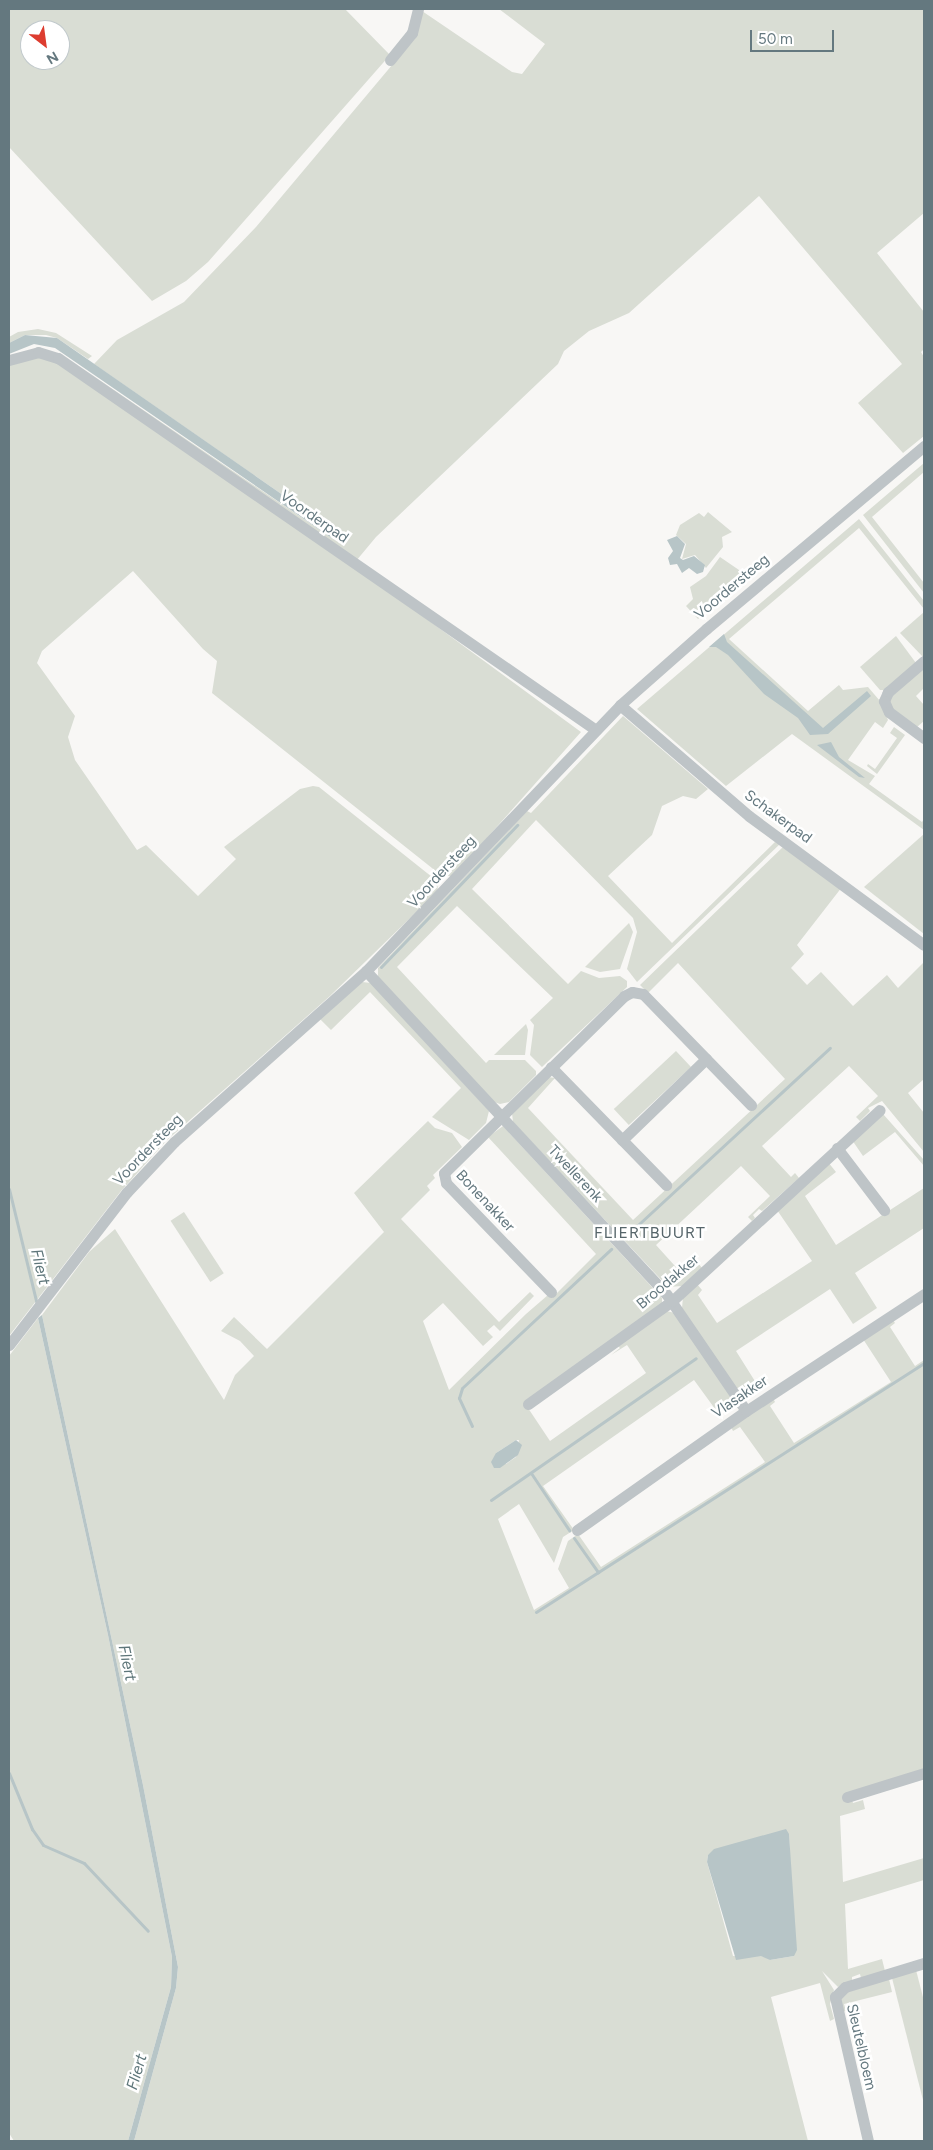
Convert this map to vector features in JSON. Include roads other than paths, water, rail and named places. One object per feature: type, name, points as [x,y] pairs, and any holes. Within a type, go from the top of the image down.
[{"type":"street","points":[[390,60],[412,33],[418,9]]},
{"type":"street","name":"Voorderpad","points":[[9,360],[38,352],[58,358],[596,730]]},
{"type":"street","name":"Voordersteeg","points":[[9,1345],[127,1192],[174,1142],[366,971],[450,886],[620,705],[706,629],[924,446]]},
{"type":"street","points":[[924,661],[888,692],[884,703],[889,712],[924,738]]},
{"type":"street","name":"Schakerpad","points":[[620,705],[749,816],[924,945]]},
{"type":"street","name":"Twellerenk","points":[[366,971],[672,1301],[746,1411]]},
{"type":"street","name":"Bonenakker","points":[[551,1292],[444,1180],[446,1169],[624,996],[635,991],[643,994],[750,1105]]},
{"type":"street","points":[[622,1140],[706,1059]]},
{"type":"street","points":[[552,1067],[666,1185]]},
{"type":"street","name":"Broodakker","points":[[528,1404],[672,1301],[880,1110]]},
{"type":"street","points":[[837,1148],[884,1210]]},
{"type":"street","name":"Vlasakker","points":[[577,1530],[746,1411],[924,1294]]},
{"type":"street","points":[[847,1797],[924,1773]]},
{"type":"street","name":"Sleutelbloem","points":[[868,2141],[835,1997],[846,1987],[924,1963]]},
{"type":"waterway","points":[[381,967],[517,825]]},
{"type":"waterway","points":[[627,1235],[830,1048]]},
{"type":"waterway","name":"Fliert","points":[[9,1189],[37,1305]]},
{"type":"waterway","points":[[472,1426],[459,1398],[462,1388],[611,1249]]},
{"type":"waterway","points":[[491,1500],[696,1358]]},
{"type":"waterway","points":[[536,1612],[924,1363]]},
{"type":"waterway","points":[[531,1473],[569,1530]]},
{"type":"waterway","points":[[574,1538],[598,1572]]},
{"type":"waterway","points":[[9,1773],[32,1829],[43,1845],[84,1863],[148,1931]]},
{"type":"district","name":"FLIERTBUURT","points":[[650,1233]]}]
